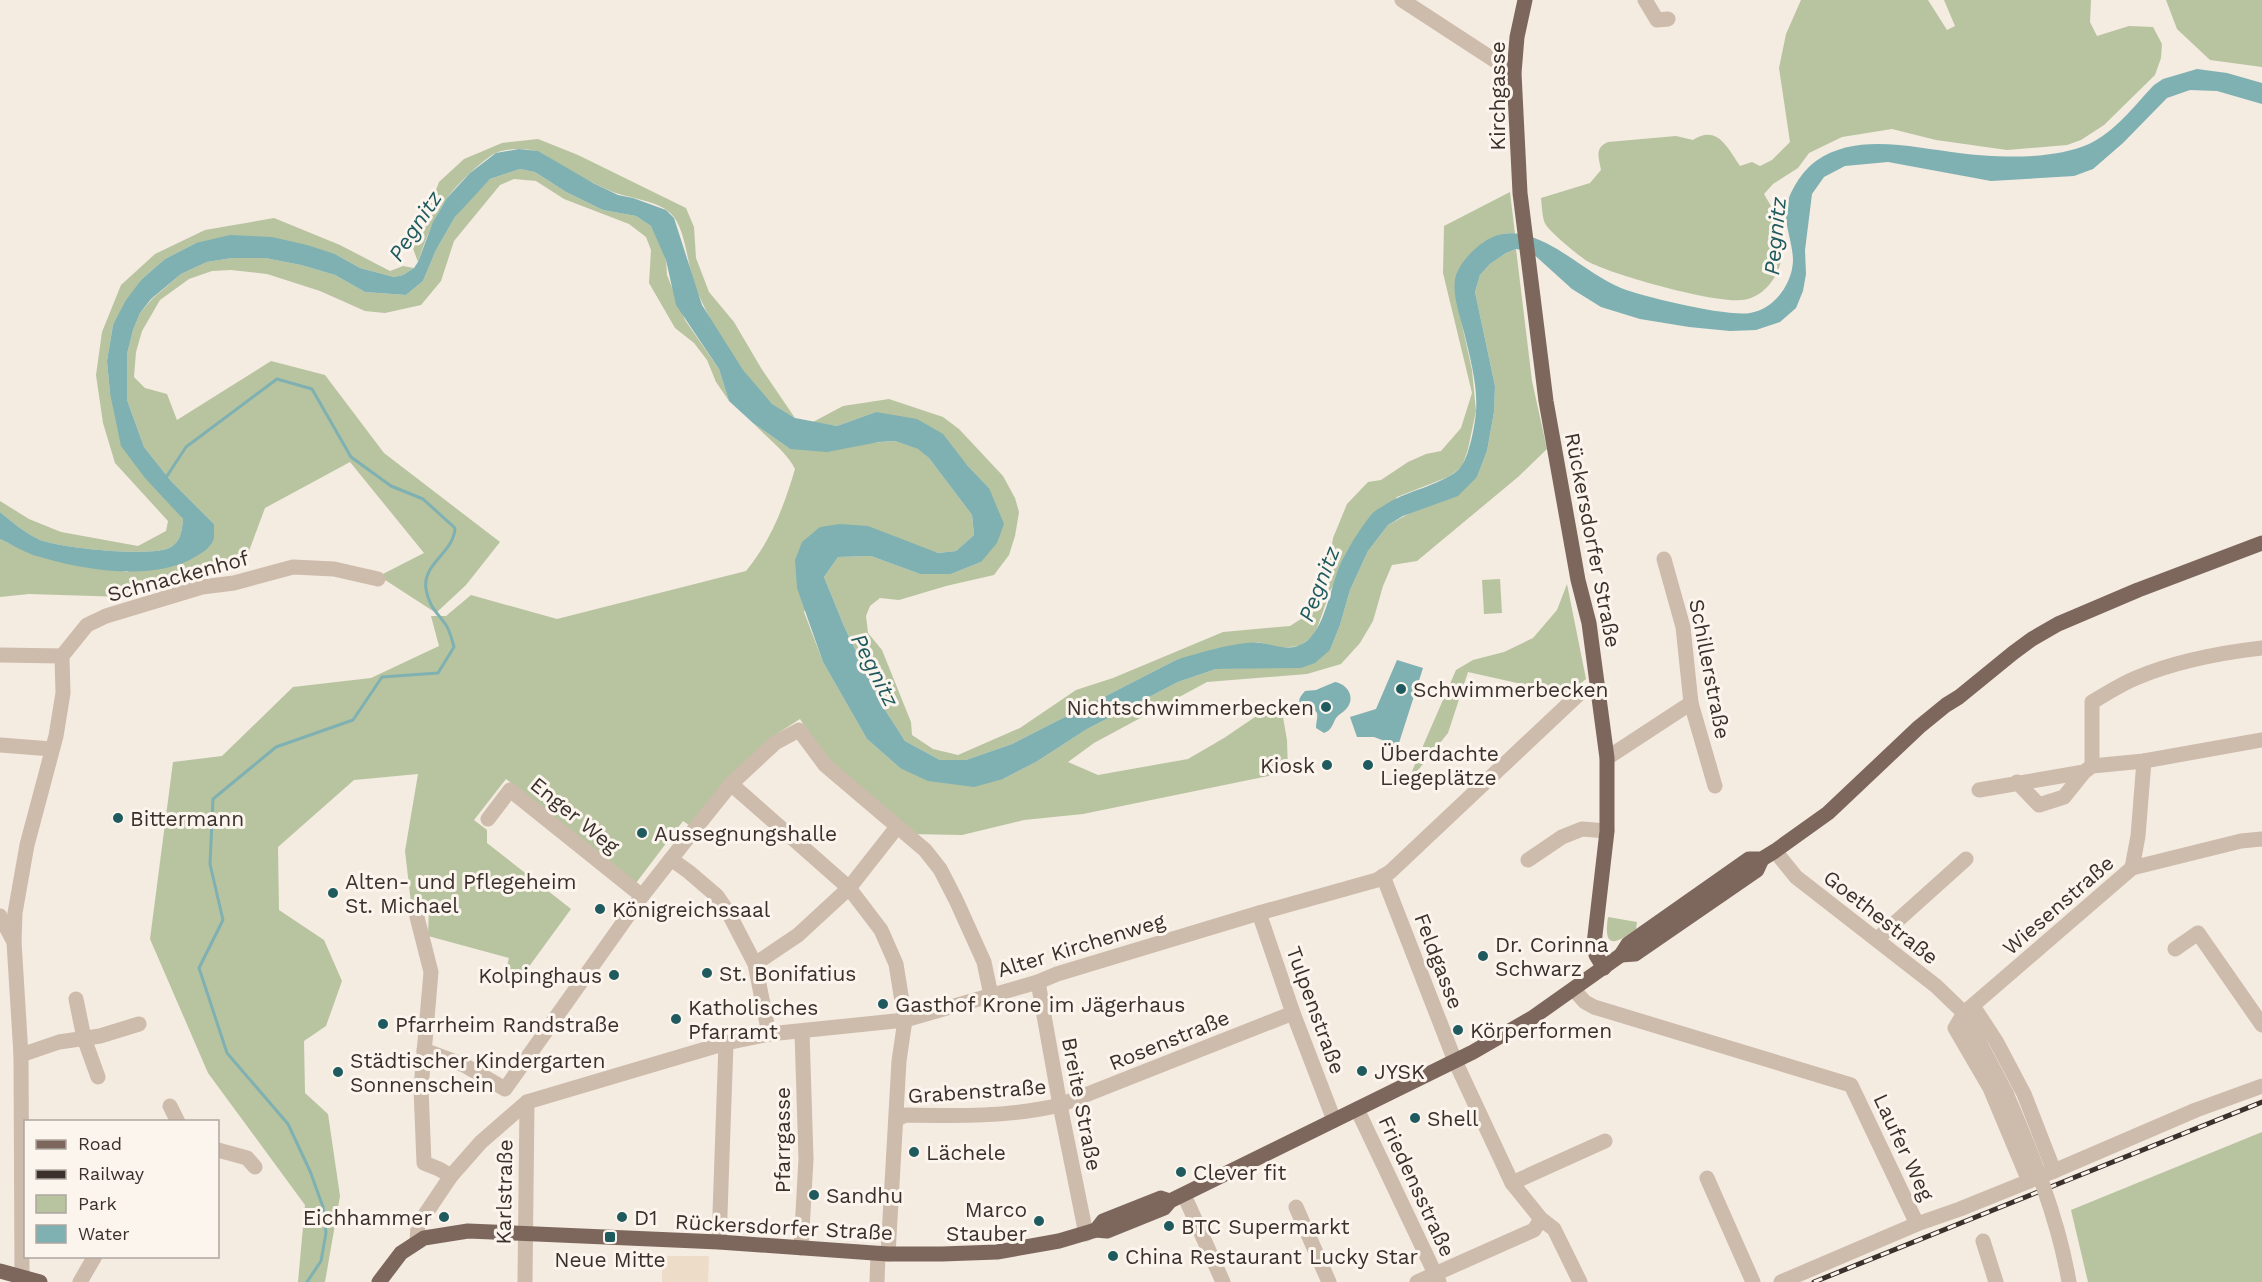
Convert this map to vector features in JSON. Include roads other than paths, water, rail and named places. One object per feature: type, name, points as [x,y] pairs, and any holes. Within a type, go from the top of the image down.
[{"type":"main road","name":"Kirchgasse","points":[[1525,0],[1517,37],[1514,73],[1520,193],[1542,369]]},
{"type":"main road","name":"Rückersdorfer Straße","points":[[379,1282],[401,1253],[417,1242],[438,1234],[468,1231],[719,1242],[883,1254],[997,1252],[1034,1246],[1091,1232],[1107,1231],[1164,1208],[1177,1198],[1455,1061],[1515,1029],[1605,968],[1596,955],[1594,944],[1607,831],[1607,758],[1589,623],[1578,580],[1542,369]]},
{"type":"main road","points":[[1605,968],[1621,955],[1635,954],[1757,870],[1769,855],[1828,813],[1867,779],[1886,768],[1927,735],[1952,710],[1959,697],[2013,653],[2049,629],[2084,611],[2262,543]]},
{"type":"main road","points":[[0,1270],[40,1282]]},
{"type":"street","points":[[1402,0],[1514,73]]},
{"type":"street","points":[[1646,0],[1657,20],[1668,19]]},
{"type":"street","name":"Schillerstraße","points":[[1664,559],[1683,627],[1691,703],[1715,786]]},
{"type":"street","name":"Schnackenhof","points":[[62,656],[87,625],[106,616],[202,587],[234,583],[293,567],[334,569],[378,579]]},
{"type":"street","points":[[2017,782],[2039,805],[2064,797],[2088,769],[2092,702],[2135,678],[2182,662],[2262,648]]},
{"type":"street","points":[[0,655],[62,656],[63,693],[52,749],[21,873],[14,942],[21,1054],[22,1276]]},
{"type":"street","name":"Alter Kirchenweg","points":[[527,1102],[726,1043],[770,1034],[904,1020],[1038,982],[1057,974],[1259,913],[1377,880],[1580,693]]},
{"type":"street","points":[[1607,758],[1691,703]]},
{"type":"street","points":[[424,1050],[464,1065],[505,1089],[526,1056],[670,858],[731,784],[775,743],[799,730],[825,765],[925,850],[940,869],[984,962],[991,994]]},
{"type":"street","points":[[1979,790],[2262,740]]},
{"type":"street","points":[[0,745],[52,749]]},
{"type":"street","points":[[2132,867],[2138,836],[2144,761]]},
{"type":"street","name":"Grabenstraße","points":[[731,784],[849,888],[881,930],[896,963],[904,1020],[897,1119],[883,1254],[877,1282]]},
{"type":"street","name":"Enger Weg","points":[[488,819],[510,790],[642,896]]},
{"type":"street","points":[[755,964],[798,935],[849,888],[897,827]]},
{"type":"street","points":[[1528,860],[1562,837],[1582,829],[1607,831]]},
{"type":"street","name":"Wiesenstraße","points":[[1969,1010],[2132,867],[2241,841],[2262,839]]},
{"type":"street","name":"Goethestraße","points":[[1769,855],[1969,1010],[1996,1041],[2024,1094],[2055,1171]]},
{"type":"street","points":[[670,858],[717,896],[728,912],[755,964],[770,1034]]},
{"type":"street","points":[[1876,939],[1966,859]]},
{"type":"street","name":"Feldgasse","points":[[1383,876],[1455,1061],[1512,1183],[1541,1219],[1554,1229],[1581,1282]]},
{"type":"street","points":[[416,913],[431,972],[421,1088],[424,1163],[451,1176]]},
{"type":"street","name":"Tulpenstraße","points":[[1259,913],[1293,1013],[1334,1120]]},
{"type":"street","points":[[0,916],[14,942]]},
{"type":"street","points":[[2175,949],[2198,933],[2262,1025]]},
{"type":"street","name":"Breite Straße","points":[[1038,982],[1060,1106],[1091,1232]]},
{"type":"street","name":"Laufer Weg","points":[[1574,990],[1585,1002],[1594,1007],[1851,1085],[1917,1224],[2055,1171],[2196,1110],[2262,1086]]},
{"type":"street","points":[[76,999],[84,1038],[98,1077]]},
{"type":"street","points":[[1969,1010],[1955,1028],[1990,1088],[2029,1181]]},
{"type":"street","name":"Goethestraße","points":[[1969,1010],[2037,1168],[2064,1255],[2069,1282]]},
{"type":"street","name":"Rosenstraße","points":[[1060,1106],[1293,1013]]},
{"type":"street","points":[[21,1054],[59,1042],[100,1036],[139,1024]]},
{"type":"street","name":"Pfarrgasse","points":[[801,1248],[806,1159],[802,1032]]},
{"type":"street","points":[[719,1242],[726,1043]]},
{"type":"street","points":[[417,1242],[418,1225],[451,1176],[481,1142],[527,1102],[510,1082]]},
{"type":"street","name":"Karlstraße","points":[[525,1282],[527,1102]]},
{"type":"street","points":[[170,1106],[177,1120]]},
{"type":"street","name":"Grabenstraße","points":[[897,1119],[906,1115],[1031,1112],[1060,1106]]},
{"type":"street","name":"Friedensstraße","points":[[1357,1109],[1437,1278]]},
{"type":"street","points":[[1512,1183],[1605,1141]]},
{"type":"street","points":[[219,1150],[247,1158],[255,1167]]},
{"type":"street","points":[[1707,1178],[1753,1282]]},
{"type":"street","points":[[1177,1198],[1223,1282]]},
{"type":"street","points":[[1296,1207],[1329,1282]]},
{"type":"street","points":[[1417,1282],[1437,1278],[1534,1230],[1541,1219]]},
{"type":"street","points":[[1780,1282],[1917,1224]]},
{"type":"street","points":[[1983,1241],[1996,1282]]},
{"type":"street","points":[[80,1282],[94,1258]]},
{"type":"water","points":[[2197,69],[2227,73],[2262,83],[2262,104],[2217,91],[2190,90],[2167,98],[2123,143],[2093,169],[2074,176],[1991,181],[1888,162],[1845,166],[1824,177],[1812,194],[1805,250],[1806,274],[1803,291],[1796,308],[1780,322],[1756,330],[1730,331],[1689,327],[1640,319],[1601,307],[1572,289],[1530,251],[1516,249],[1506,253],[1490,264],[1480,275],[1475,292],[1495,386],[1494,412],[1487,451],[1477,477],[1458,496],[1403,516],[1388,525],[1368,551],[1350,590],[1330,650],[1315,663],[1301,668],[1216,669],[1178,682],[1087,729],[1036,762],[1003,779],[974,787],[928,781],[900,768],[867,739],[823,662],[797,588],[795,560],[802,542],[820,527],[840,524],[868,526],[938,553],[956,551],[974,535],[972,515],[929,458],[918,449],[895,441],[827,452],[790,449],[753,423],[729,401],[719,369],[676,305],[666,260],[651,226],[636,216],[603,210],[566,192],[535,172],[520,169],[490,179],[455,217],[436,250],[423,281],[406,295],[365,292],[335,275],[301,265],[265,258],[232,258],[207,262],[181,274],[151,299],[140,313],[127,354],[127,400],[144,447],[171,481],[214,524],[214,538],[204,551],[177,565],[158,570],[115,571],[51,560],[29,553],[0,539],[0,512],[38,539],[64,546],[146,552],[171,547],[179,538],[183,519],[145,478],[121,446],[110,393],[107,361],[113,325],[126,300],[142,279],[165,259],[196,243],[230,235],[272,237],[335,254],[360,268],[394,277],[403,275],[414,268],[418,262],[433,222],[447,198],[470,173],[496,153],[519,149],[538,151],[593,183],[618,195],[666,210],[674,218],[702,305],[743,370],[772,404],[795,418],[837,426],[876,412],[917,419],[943,434],[967,465],[989,488],[1004,524],[997,543],[981,562],[951,574],[920,574],[871,556],[838,557],[824,577],[880,702],[905,741],[940,760],[966,760],[1012,744],[1176,660],[1242,644],[1261,643],[1294,647],[1311,637],[1322,619],[1343,559],[1371,515],[1396,499],[1446,478],[1460,468],[1466,457],[1476,412],[1476,392],[1457,304],[1455,282],[1458,270],[1464,261],[1484,242],[1501,234],[1519,234],[1554,247],[1621,288],[1705,309],[1750,313],[1773,302],[1785,287],[1793,261],[1786,216],[1790,197],[1796,183],[1806,170],[1832,152],[1867,144],[1886,144],[1990,156],[2059,153],[2089,144],[2107,133],[2154,85],[2163,79]]},
{"type":"water","name":"Schwimmerbecken","points":[[1397,660],[1423,668],[1398,746],[1374,737],[1357,737],[1350,717],[1376,709]]},
{"type":"water","name":"Nichtschwimmerbecken","points":[[1335,682],[1346,688],[1351,700],[1330,729],[1324,733],[1316,728],[1317,713],[1315,710],[1304,706],[1299,701],[1305,691],[1316,690]]},
{"type":"waterway","points":[[165,479],[186,447],[277,379],[312,389],[351,457],[391,486],[423,499],[455,528],[453,537],[433,565],[426,580],[429,600],[447,627],[454,647],[438,673],[382,677],[353,720],[276,747],[213,799],[210,864],[223,920],[199,968],[227,1053],[288,1124],[310,1171],[323,1207],[326,1233],[321,1261],[307,1282]]},
{"type":"railway","points":[[1814,1282],[2262,1102]]},
{"type":"place","name":"Schwimmerbecken","points":[[1401,689]]},
{"type":"place","name":"Nichtschwimmerbecken","points":[[1326,707]]},
{"type":"place","name":"Kiosk","points":[[1327,765]]},
{"type":"place","name":"Überdachte Liegeplätze","points":[[1368,765]]},
{"type":"place","name":"Bittermann","points":[[118,818]]},
{"type":"place","name":"Aussegnungshalle","points":[[642,833]]},
{"type":"place","name":"Alten- und Pflegeheim St. Michael","points":[[333,893]]},
{"type":"place","name":"Königreichssaal","points":[[600,909]]},
{"type":"place","name":"Dr. Corinna Schwarz","points":[[1483,956]]},
{"type":"place","name":"St. Bonifatius","points":[[707,973]]},
{"type":"place","name":"Kolpinghaus","points":[[614,975]]},
{"type":"place","name":"Gasthof Krone im Jägerhaus","points":[[883,1004]]},
{"type":"place","name":"Katholisches Pfarramt","points":[[676,1019]]},
{"type":"place","name":"Pfarrheim Randstraße","points":[[383,1024]]},
{"type":"place","name":"Körperformen","points":[[1458,1030]]},
{"type":"place","name":"JYSK","points":[[1362,1071]]},
{"type":"place","name":"Städtischer Kindergarten Sonnenschein","points":[[338,1072]]},
{"type":"place","name":"Shell","points":[[1415,1118]]},
{"type":"place","name":"Lächele","points":[[914,1152]]},
{"type":"place","name":"Clever fit","points":[[1181,1172]]},
{"type":"place","name":"Sandhu","points":[[814,1195]]},
{"type":"place","name":"Eichhammer","points":[[444,1217]]},
{"type":"place","name":"D1","points":[[622,1217]]},
{"type":"place","name":"Marco Stauber","points":[[1039,1221]]},
{"type":"place","name":"BTC Supermarkt","points":[[1169,1226]]},
{"type":"place","name":"Neue Mitte","points":[[610,1237]]},
{"type":"place","name":"China Restaurant Lucky Star","points":[[1113,1256]]},
{"type":"water label","name":"Pegnitz","points":[[415,226]]},
{"type":"water label","name":"Pegnitz","points":[[1775,236]]},
{"type":"water label","name":"Pegnitz","points":[[1319,584]]},
{"type":"water label","name":"Pegnitz","points":[[875,670]]}]
